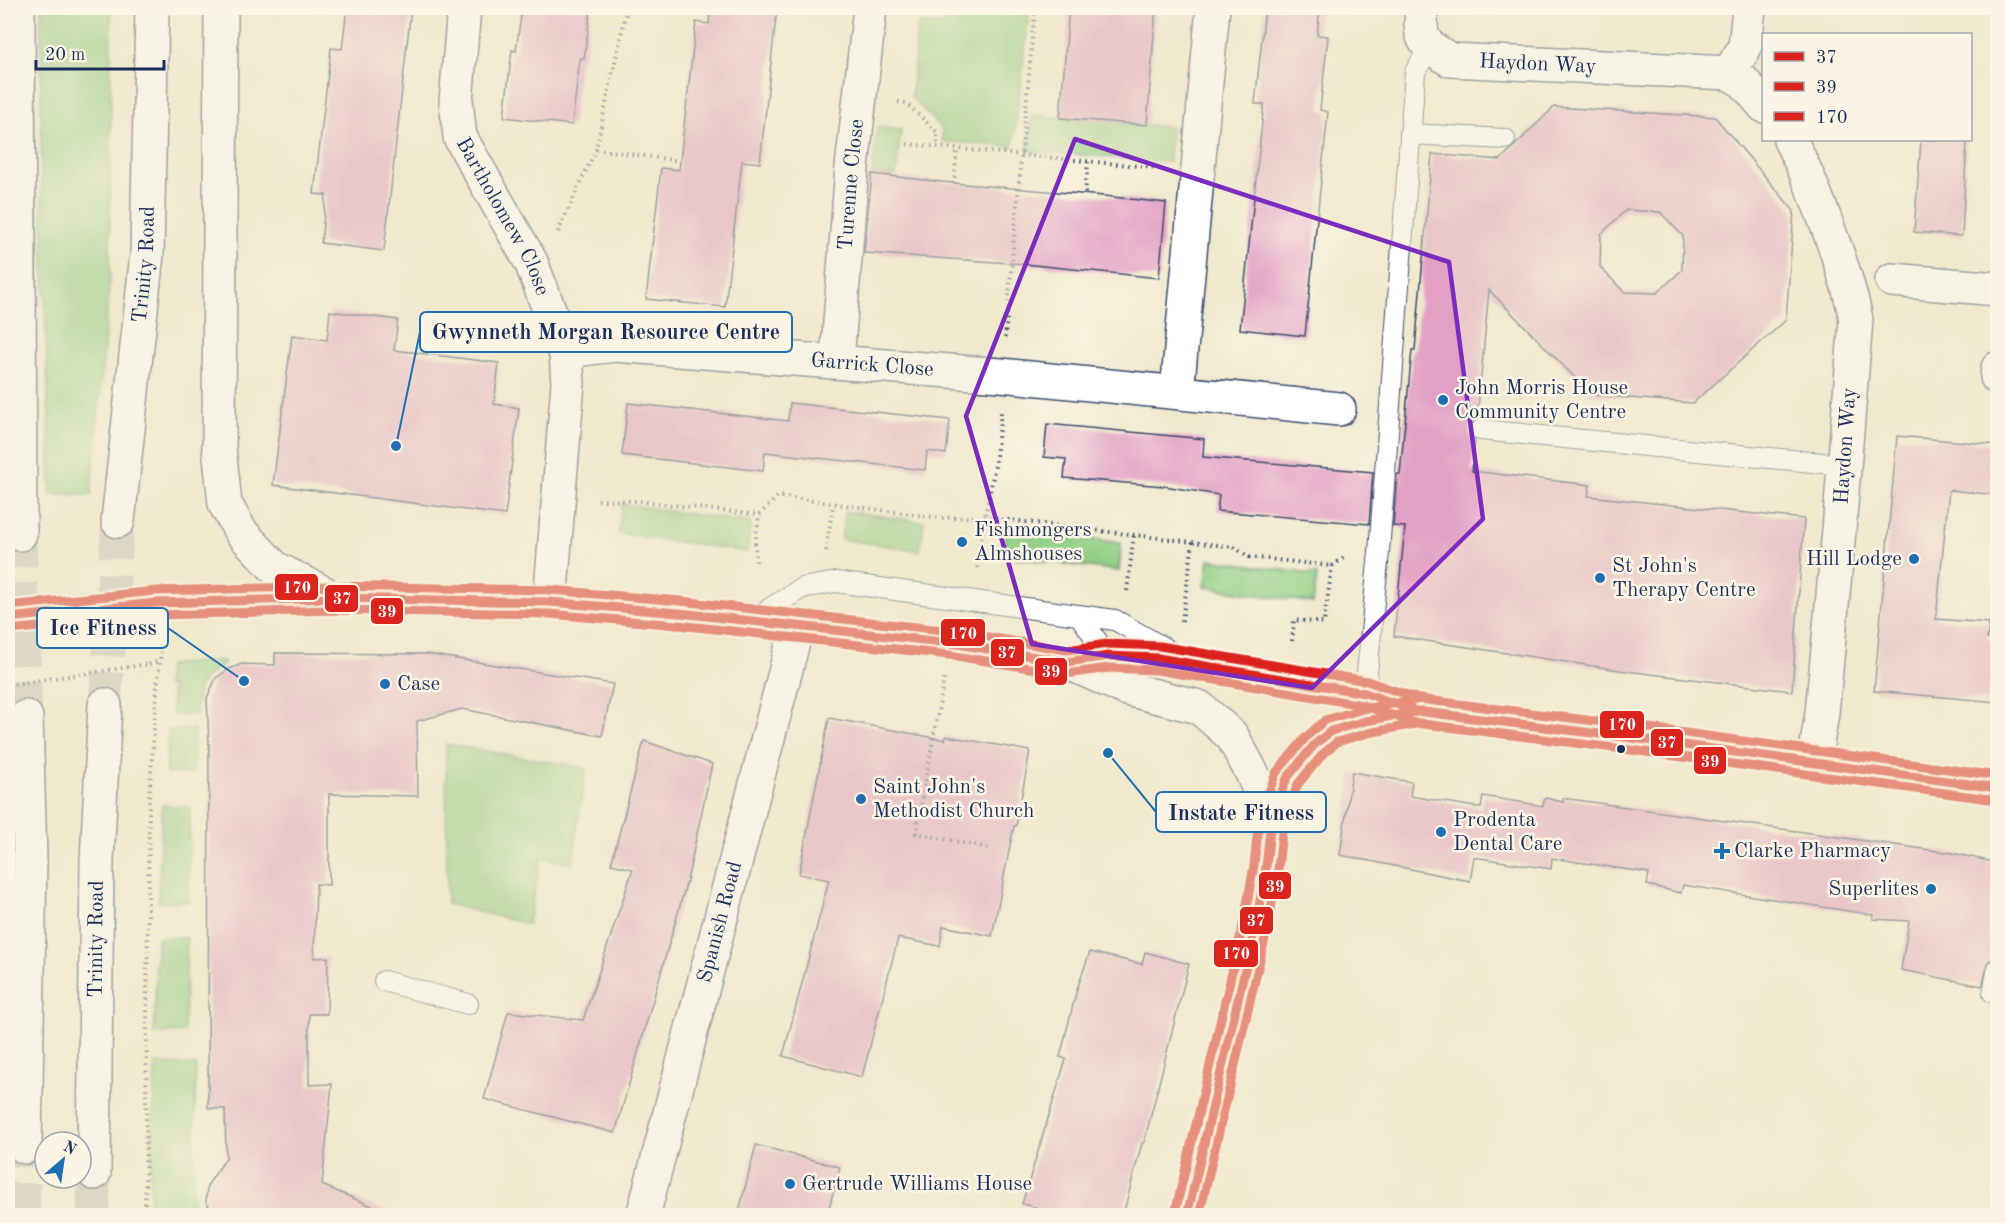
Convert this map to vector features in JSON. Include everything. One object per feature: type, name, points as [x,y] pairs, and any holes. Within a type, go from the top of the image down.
[{"type":"main road","points":[[18,8],[20,534]]},
{"type":"main road","name":"Trinity Road","points":[[118,521],[147,254],[152,8]]},
{"type":"main road","points":[[221,8],[219,447],[225,504],[241,532],[275,568],[333,598]]},
{"type":"main road","name":"Bartholomew Close","points":[[464,8],[456,101],[460,137],[531,262],[566,354],[568,383],[550,602]]},
{"type":"main road","name":"Turenne Close","points":[[837,361],[852,167],[870,8]]},
{"type":"main road","points":[[1177,392],[1213,8]]},
{"type":"main road","points":[[1422,8],[1420,32],[1429,47]]},
{"type":"main road","points":[[1749,8],[1745,47],[1729,73],[1744,82],[1762,104]]},
{"type":"main road","name":"Haydon Way","points":[[1429,47],[1450,60],[1729,73]]},
{"type":"main road","name":"Haydon Way","points":[[1791,141],[1810,179],[1852,296],[1856,320],[1824,690],[1814,763]]},
{"type":"main road","points":[[1892,280],[1998,289]]},
{"type":"main road","name":"Garrick Close","points":[[566,354],[582,349],[615,345],[1001,375],[1340,409]]},
{"type":"main road","points":[[1997,377],[1998,368]]},
{"type":"main road","points":[[10,621],[156,603],[333,598],[550,602],[951,643],[1067,662],[1127,689],[1199,707],[1232,736],[1253,775],[1271,820]]},
{"type":"main road","name":"Spanish Road","points":[[643,1215],[797,627]]},
{"type":"main road","points":[[1067,662],[1108,656],[1158,658],[1365,693],[1416,711],[1998,788]]},
{"type":"main road","name":"Trinity Road","points":[[94,1173],[97,860],[105,705]]},
{"type":"main road","points":[[1187,1215],[1256,923],[1266,867],[1271,820],[1287,778],[1314,745],[1332,731],[1365,721],[1416,711]]},
{"type":"main road","points":[[25,1147],[30,859],[26,717]]},
{"type":"lane","points":[[1365,693],[1379,552],[1415,72],[1429,47]]},
{"type":"lane","points":[[1410,134],[1505,139]]},
{"type":"lane","points":[[1481,430],[1843,465]]},
{"type":"lane","points":[[750,621],[802,588],[836,582],[1115,620],[1196,665]]},
{"type":"lane","points":[[1079,615],[1108,656],[1127,689]]},
{"type":"lane","points":[[1993,993],[1998,968]]},
{"type":"lane","points":[[384,981],[468,1004]]},
{"type":"path","points":[[553,238],[560,230],[596,149],[627,8]]},
{"type":"path","points":[[662,8],[710,14]]},
{"type":"path","points":[[1001,375],[1035,8]]},
{"type":"path","points":[[860,99],[906,103],[937,132],[937,147]]},
{"type":"path","points":[[907,144],[1198,171]]},
{"type":"path","points":[[596,149],[680,161]]},
{"type":"path","points":[[954,183],[957,149]]},
{"type":"path","points":[[1085,193],[1088,162]]},
{"type":"path","points":[[978,558],[999,436]]},
{"type":"path","points":[[756,562],[755,544],[759,515],[778,496],[940,518],[985,517],[1234,547],[1249,557],[1332,566],[1350,554]]},
{"type":"path","points":[[611,501],[639,501],[759,515]]},
{"type":"path","points":[[826,552],[833,505]]},
{"type":"path","points":[[1127,598],[1134,535]]},
{"type":"path","points":[[1181,621],[1193,542]]},
{"type":"path","points":[[1292,641],[1294,620],[1324,623],[1332,566]]},
{"type":"path","points":[[951,643],[916,833],[988,848]]},
{"type":"path","points":[[145,1215],[149,800],[161,652]]},
{"type":"path","points":[[8,685],[160,661]]},
{"type":"highlighted area","points":[[1075,139],[1449,262],[1483,519],[1312,688],[1032,644],[966,416]]},
{"type":"green space","points":[[41,8],[111,8],[110,278],[91,495],[51,495],[41,166]]},
{"type":"green space","points":[[948,8],[969,8],[1029,15],[1013,147],[942,141],[942,129],[911,97],[918,23],[945,25]]},
{"type":"green space","points":[[1032,115],[1171,127],[1169,162],[1027,151]]},
{"type":"green space","points":[[877,127],[901,130],[896,176],[872,174]]},
{"type":"green space","points":[[622,504],[751,523],[747,552],[618,533]]},
{"type":"green space","points":[[845,511],[924,522],[920,551],[841,539]]},
{"type":"green space","points":[[1007,528],[1121,543],[1119,571],[1003,556]]},
{"type":"green space","points":[[1209,559],[1317,575],[1313,603],[1205,587]]},
{"type":"green space","points":[[222,660],[225,664],[210,674],[201,684],[197,697],[196,715],[172,715],[171,686],[166,686],[168,665]]},
{"type":"green space","points":[[194,729],[193,774],[166,773],[168,730]]},
{"type":"green space","points":[[446,744],[586,768],[572,864],[541,857],[528,924],[447,904]]},
{"type":"green space","points":[[162,805],[190,807],[188,901],[158,903]]},
{"type":"green space","points":[[157,938],[187,938],[184,1032],[154,1034]]},
{"type":"green space","points":[[155,1064],[196,1065],[193,1215],[149,1215]]},
{"type":"building","points":[[347,8],[411,8],[384,251],[321,243],[326,195],[314,194],[331,48],[342,49]]},
{"type":"building","points":[[522,8],[591,8],[584,59],[580,58],[572,125],[504,117],[512,50],[516,51]]},
{"type":"building","points":[[710,8],[777,8],[760,163],[742,161],[725,307],[646,299],[661,168],[679,170],[696,22],[709,24]]},
{"type":"building","points":[[1069,8],[1156,8],[1147,125],[1060,118]]},
{"type":"building","points":[[1265,8],[1320,8],[1317,35],[1328,36],[1320,110],[1328,112],[1305,336],[1240,329],[1264,104],[1255,104]]},
{"type":"building","points":[[1554,107],[1715,117],[1794,211],[1786,320],[1693,403],[1592,395],[1489,290],[1477,419],[1469,429],[1470,435],[1475,440],[1472,471],[1590,485],[1588,496],[1804,519],[1792,691],[1626,671],[1394,636],[1405,527],[1393,526],[1397,474],[1400,474],[1412,350],[1415,350],[1432,154],[1500,160]],"holes":[[[1626,210],[1660,212],[1683,236],[1682,270],[1657,293],[1624,292],[1600,267],[1601,234]]]},
{"type":"building","points":[[1921,141],[1967,141],[1962,236],[1914,232]]},
{"type":"building","points":[[872,174],[1166,203],[1159,278],[1024,264],[864,253]]},
{"type":"building","points":[[330,311],[398,320],[394,350],[499,363],[494,404],[519,408],[505,515],[273,485],[292,335],[327,340]]},
{"type":"building","points":[[628,403],[788,421],[790,403],[950,420],[946,454],[927,451],[925,470],[765,452],[763,471],[622,455]]},
{"type":"building","points":[[1047,424],[1204,439],[1203,457],[1373,472],[1369,524],[1217,511],[1219,495],[1164,486],[1064,478],[1066,459],[1044,457]]},
{"type":"building","name":"Hill Lodge","points":[[1897,436],[1998,445],[1998,495],[1949,490],[1936,619],[1989,623],[1987,639],[1998,640],[1998,702],[1874,691]]},
{"type":"building","points":[[275,653],[427,654],[613,684],[602,736],[462,709],[417,721],[418,796],[329,794],[329,885],[316,884],[314,958],[328,957],[327,1014],[309,1014],[309,1085],[332,1084],[322,1185],[393,1215],[214,1215],[206,1202],[207,1186],[226,1158],[225,1109],[208,1108],[209,745],[207,698],[216,678],[229,669],[242,664],[275,665]]},
{"type":"building","points":[[829,718],[945,740],[946,736],[1030,751],[992,936],[943,926],[940,946],[898,938],[862,1077],[783,1056],[829,880],[799,874]]},
{"type":"building","points":[[644,741],[712,764],[687,881],[615,1133],[484,1099],[508,1012],[583,1020],[633,869],[611,864]]},
{"type":"building","points":[[1352,772],[1412,782],[1410,796],[1481,808],[1483,796],[1543,806],[1545,798],[1563,802],[1563,798],[1952,853],[1998,863],[1998,956],[1989,961],[1982,986],[1901,970],[1909,921],[1873,919],[1874,915],[1683,885],[1681,893],[1647,885],[1649,873],[1552,858],[1551,869],[1474,857],[1470,881],[1340,855]]},
{"type":"building","points":[[1090,952],[1142,964],[1145,952],[1189,964],[1144,1143],[1142,1143],[1123,1215],[1067,1215],[1022,1204],[1066,1059],[1060,1057],[1077,989]]},
{"type":"building","name":"Gertrude Williams House","points":[[756,1145],[840,1167],[827,1215],[738,1215]]},
{"type":"tunnel","points":[[105,705],[118,521]]},
{"type":"tunnel","points":[[20,534],[26,717]]},
{"type":"tunnel","points":[[23,1216],[25,1147]]},
{"type":"tunnel","points":[[93,1216],[94,1173]]},
{"type":"transit line","name":"170","points":[[8,606],[156,591],[333,586],[550,590],[680,601],[952,631],[1067,650],[1107,644],[1160,646],[1367,681],[1419,699],[1998,776]]},
{"type":"transit line","name":"37","points":[[8,618],[156,603],[333,598],[550,602],[679,613],[951,643],[1067,662],[1108,656],[1158,658],[1365,693],[1416,711],[1998,788]]},
{"type":"transit line","name":"39","points":[[9,630],[157,615],[333,610],[549,614],[678,625],[949,655],[1066,674],[1109,668],[1157,670],[1362,705],[1415,723],[1996,800]]},
{"type":"transit line","name":"170","points":[[1175,1213],[1244,921],[1254,865],[1259,818],[1276,773],[1306,737],[1325,720],[1363,709],[1421,699]]},
{"type":"transit line","name":"37","points":[[1187,1216],[1256,923],[1266,867],[1271,820],[1287,778],[1314,745],[1331,731],[1365,721],[1421,711]]},
{"type":"transit line","name":"39","points":[[1199,1216],[1268,926],[1283,823],[1298,784],[1323,754],[1337,742],[1368,733],[1421,723]]},
{"type":"place","name":"John Morris House Community Centre","points":[[1443,400]]},
{"type":"place","name":"Gwynneth Morgan Resource Centre","points":[[396,446]]},
{"type":"place","name":"Fishmongers Almshouses","points":[[962,542]]},
{"type":"place","name":"Hill Lodge","points":[[1914,559]]},
{"type":"place","name":"St John's Therapy Centre","points":[[1600,578]]},
{"type":"place","name":"Ice Fitness","points":[[244,681]]},
{"type":"place","name":"Case","points":[[385,684]]},
{"type":"place","name":"Instate Fitness","points":[[1108,753]]},
{"type":"place","name":"Saint John's Methodist Church","points":[[861,799]]},
{"type":"place","name":"Prodenta Dental Care","points":[[1441,832]]},
{"type":"place","name":"Clarke Pharmacy","points":[[1722,851]]},
{"type":"place","name":"Superlites","points":[[1931,889]]},
{"type":"place","name":"Gertrude Williams House","points":[[790,1184]]}]
